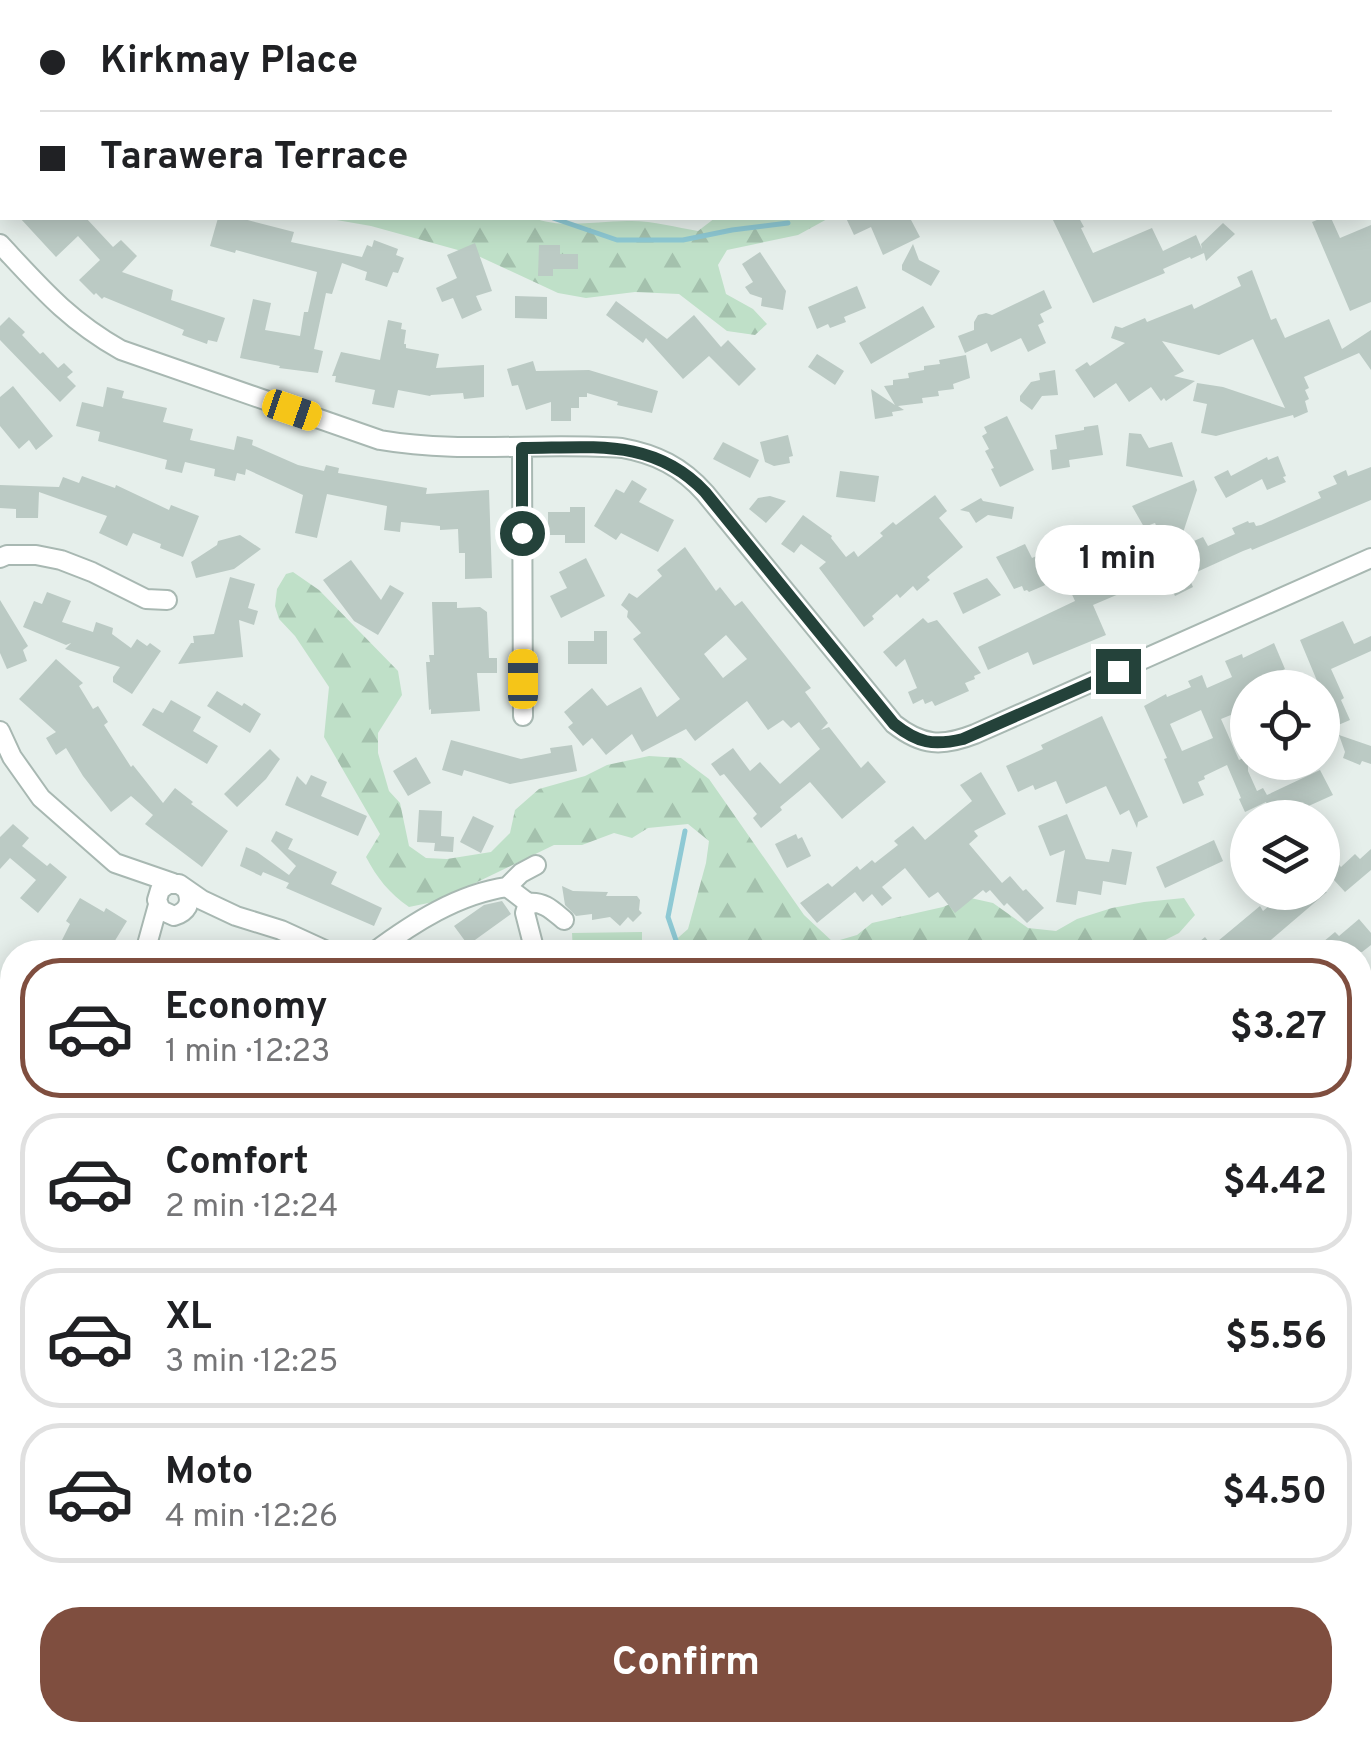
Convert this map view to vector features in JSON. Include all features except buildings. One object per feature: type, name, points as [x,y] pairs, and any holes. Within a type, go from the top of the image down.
[{"type":"street","points":[[0,244],[60,308],[104,340],[139,357],[380,440],[418,446],[622,448],[656,457],[684,472],[705,492],[884,713],[904,732],[926,742],[950,742],[976,734],[1371,558]]},
{"type":"street","points":[[522,448],[523,716]]},
{"type":"street","points":[[0,558],[7,555],[61,560],[146,599],[166,600]]},
{"type":"street","points":[[0,731],[12,757],[41,798],[167,909],[184,911],[190,902],[180,887]]},
{"type":"street","points":[[115,862],[180,887],[236,916],[303,940]]},
{"type":"street","points":[[390,940],[411,924],[469,897],[507,887],[521,873],[536,866]]},
{"type":"street","points":[[151,940],[167,909],[163,886],[180,887]]},
{"type":"street","points":[[507,887],[528,902],[546,905],[564,920]]},
{"type":"street","points":[[528,902],[524,913],[531,940]]},
{"type":"street","points":[[167,909],[236,916]]},
{"type":"green space","points":[[336,220],[540,220],[567,224],[636,221],[698,231],[712,220],[825,220],[798,235],[727,250],[718,265],[726,294],[753,309],[767,324],[755,335],[727,331],[679,294],[635,292],[586,298],[558,293],[476,255]]},
{"type":"green space","points":[[293,572],[319,590],[398,671],[402,695],[378,733],[378,753],[389,791],[400,803],[409,846],[426,858],[491,852],[510,833],[515,810],[539,789],[585,776],[607,765],[649,756],[681,758],[709,779],[804,915],[831,940],[676,940],[688,929],[709,841],[688,824],[648,828],[632,838],[614,833],[582,845],[554,845],[438,901],[409,907],[384,885],[366,857],[380,834],[324,737],[329,687],[279,619],[275,606],[277,589],[286,574]]},
{"type":"green space","points":[[966,897],[993,903],[1028,928],[1056,931],[1077,919],[1112,908],[1184,898],[1195,915],[1179,933],[1165,940],[840,940],[857,935],[872,923],[943,907]]},
{"type":"green space","points":[[642,932],[642,940],[572,940],[572,933]]},
{"type":"waterway","points":[[559,220],[617,240],[683,240],[788,223]]},
{"type":"waterway","points":[[676,940],[668,917],[685,831]]},
{"type":"route","points":[[522,533],[522,448],[622,448],[670,464],[705,492],[894,724],[926,742],[963,739],[1118,671]]}]
